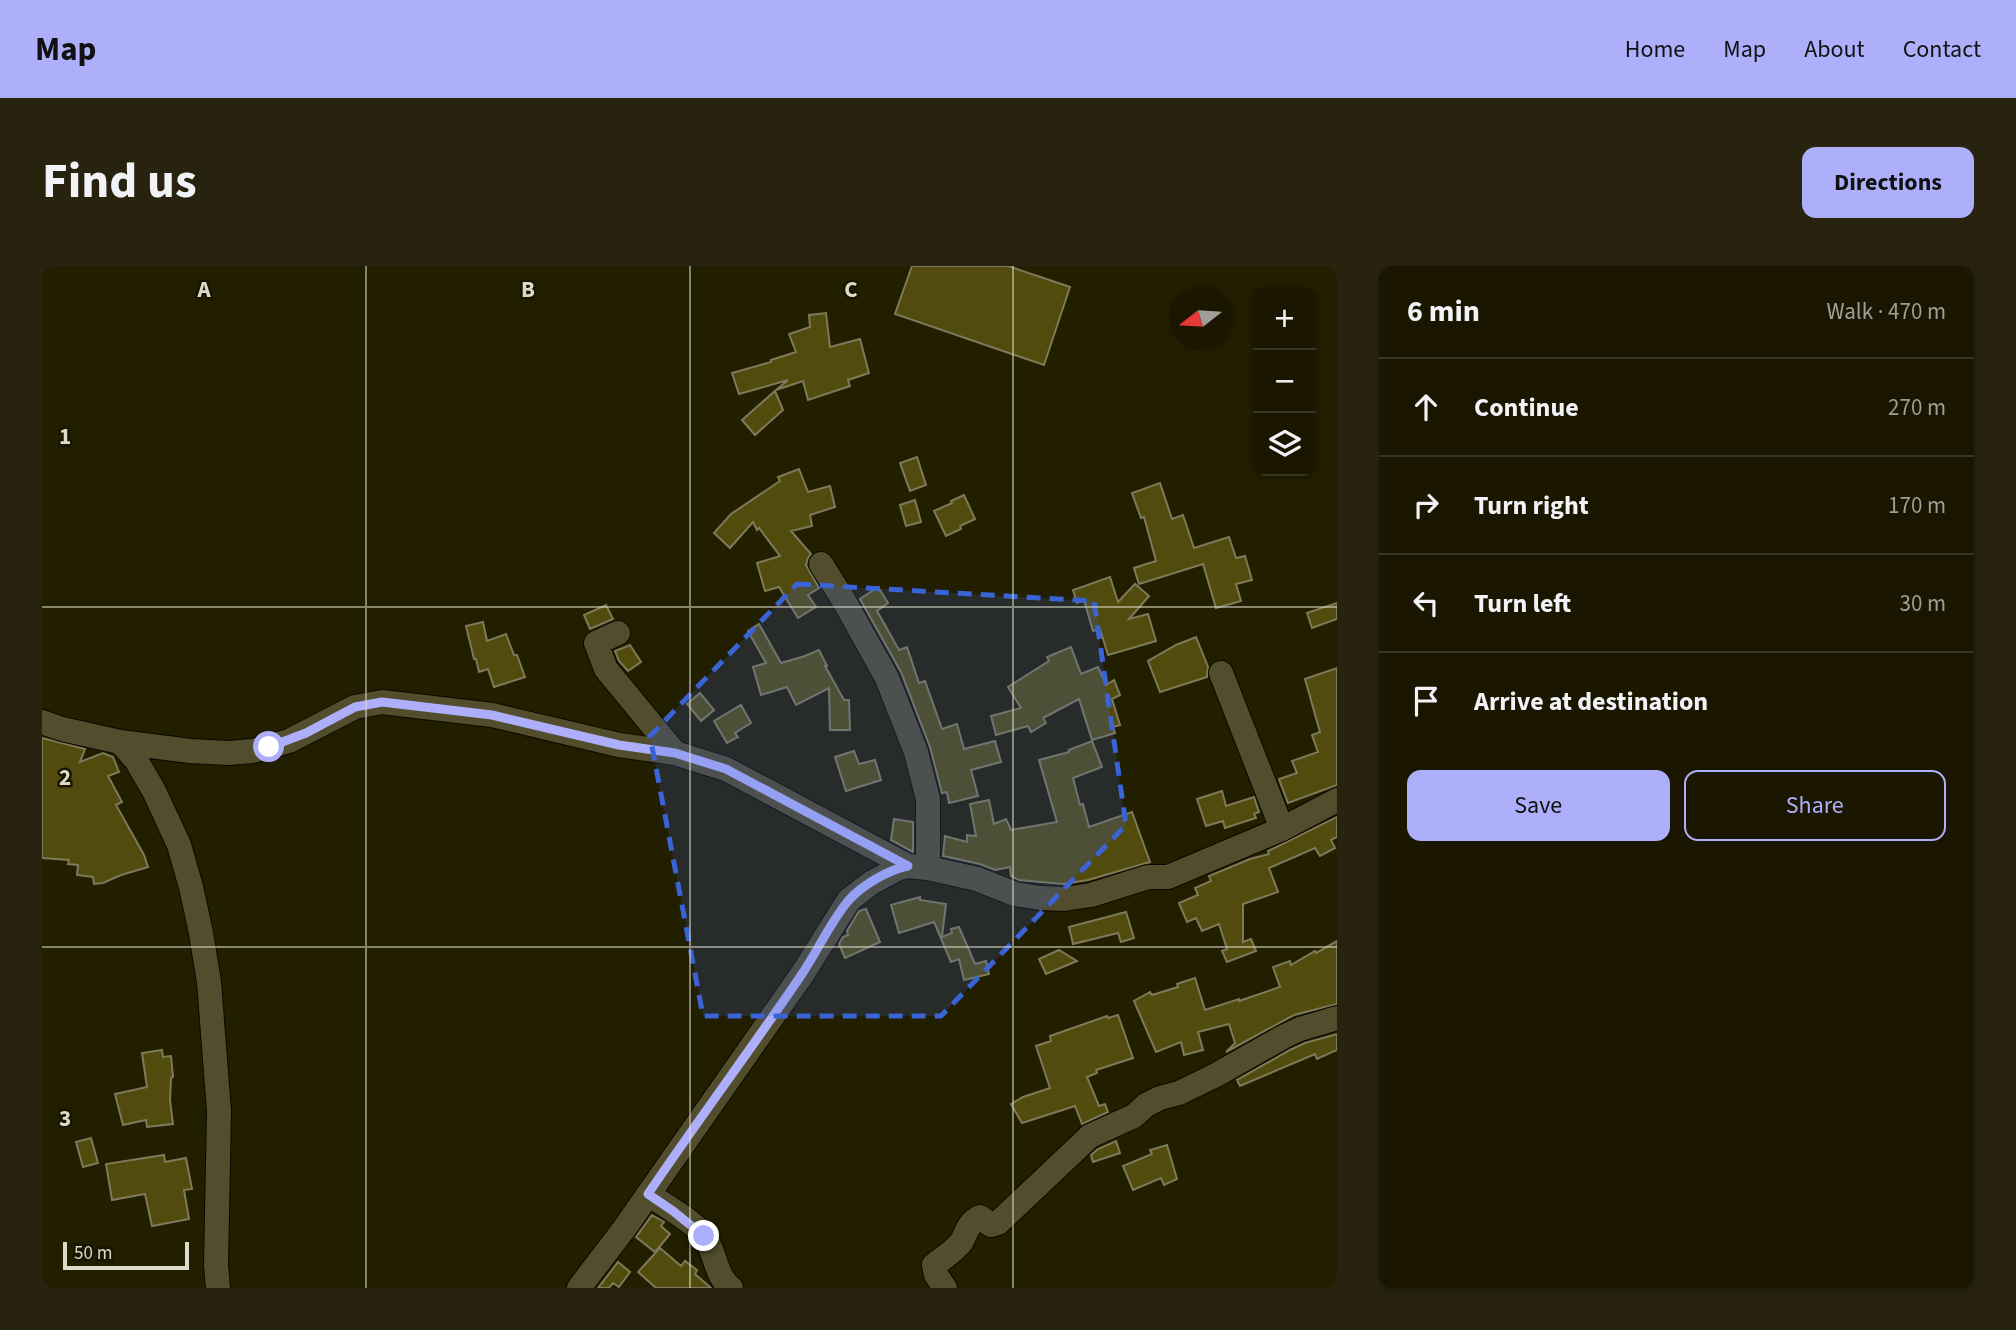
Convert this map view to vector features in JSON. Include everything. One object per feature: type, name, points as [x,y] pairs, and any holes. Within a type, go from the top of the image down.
[{"type":"street","points":[[821,565],[887,678],[916,752],[928,799],[918,867]]},
{"type":"street","points":[[618,632],[596,643],[606,668],[675,753]]},
{"type":"street","points":[[1221,673],[1282,829]]},
{"type":"street","points":[[42,722],[120,742],[228,753],[254,751],[289,741],[355,707],[382,702],[492,715],[607,743],[675,753],[726,769],[918,867]]},
{"type":"street","points":[[120,742],[136,760],[167,818],[191,887],[201,933],[209,982],[219,1111],[216,1265],[218,1288]]},
{"type":"street","points":[[579,1288],[803,973],[849,900],[879,878],[900,868],[918,867],[977,879],[1015,894],[1040,898],[1078,897],[1101,893],[1148,877],[1168,877],[1282,829],[1337,800]]},
{"type":"street","points":[[945,1288],[936,1276],[934,1265],[961,1242],[974,1220],[980,1217],[991,1226],[998,1223],[1090,1136],[1134,1116],[1146,1105],[1160,1098],[1179,1093],[1216,1075],[1283,1037],[1337,1018]]},
{"type":"street","points":[[648,1194],[704,1236],[725,1286]]},
{"type":"highlighted area","points":[[797,584],[1094,601],[1126,825],[941,1016],[703,1016],[650,736]]},
{"type":"building","points":[[912,266],[1008,266],[1070,287],[1044,365],[895,314]]},
{"type":"building","points":[[826,313],[830,347],[860,339],[869,373],[848,380],[850,386],[808,400],[803,381],[776,390],[788,380],[739,394],[732,373],[796,352],[789,334],[810,327],[809,315]]},
{"type":"building","points":[[775,391],[783,410],[755,435],[742,420]]},
{"type":"building","points":[[917,457],[926,485],[910,491],[900,463]]},
{"type":"building","points":[[799,469],[808,492],[830,486],[835,507],[810,515],[812,526],[791,531],[811,554],[806,565],[819,588],[808,595],[816,607],[798,618],[779,587],[765,591],[757,563],[780,556],[759,528],[757,530],[753,522],[730,548],[714,533],[731,514],[780,481],[778,477]]},
{"type":"building","points":[[1160,483],[1172,519],[1183,515],[1194,548],[1229,537],[1236,558],[1245,556],[1252,580],[1236,584],[1241,601],[1216,608],[1203,564],[1139,584],[1134,568],[1156,561],[1144,517],[1141,518],[1132,493]]},
{"type":"building","points":[[964,495],[975,519],[946,536],[934,511]]},
{"type":"building","points":[[915,500],[921,522],[906,526],[900,505]]},
{"type":"building","points":[[1110,577],[1118,602],[1135,584],[1149,596],[1129,619],[1148,614],[1156,641],[1108,655],[1100,629],[1093,631],[1084,600],[1077,603],[1073,590]]},
{"type":"building","points":[[878,587],[888,603],[877,611],[899,650],[907,647],[919,683],[925,681],[942,729],[957,724],[964,749],[995,741],[1001,762],[971,770],[978,796],[949,803],[947,792],[942,793],[930,747],[901,672],[860,599]]},
{"type":"building","points":[[1337,603],[1337,619],[1312,628],[1307,613]]},
{"type":"building","points":[[606,605],[613,619],[590,629],[584,615]]},
{"type":"building","points":[[483,622],[487,641],[506,634],[525,677],[494,687],[488,669],[479,672],[466,626]]},
{"type":"building","points":[[759,624],[781,663],[819,650],[844,700],[849,700],[850,730],[830,730],[829,688],[796,705],[787,687],[761,695],[753,667],[766,663],[748,631]]},
{"type":"building","points":[[1196,637],[1208,667],[1207,677],[1160,692],[1148,661]]},
{"type":"building","points":[[630,645],[641,662],[628,671],[615,651]]},
{"type":"building","points":[[1071,647],[1081,674],[1098,667],[1106,685],[1114,680],[1120,695],[1112,699],[1120,725],[1113,727],[1115,733],[1092,740],[1079,699],[1043,718],[1046,723],[1031,732],[1028,726],[996,735],[991,716],[1021,708],[1008,687],[1049,661],[1047,657]]},
{"type":"building","points":[[1337,668],[1337,785],[1288,803],[1279,779],[1297,773],[1292,761],[1318,752],[1312,735],[1320,732],[1305,679]]},
{"type":"building","points":[[700,693],[714,710],[701,721],[687,704]]},
{"type":"building","points":[[741,705],[751,723],[735,733],[738,737],[727,743],[714,721]]},
{"type":"building","points":[[42,738],[85,749],[80,762],[103,753],[113,757],[119,772],[108,776],[122,802],[116,805],[148,867],[94,884],[93,877],[77,875],[78,865],[68,864],[69,860],[42,858]]},
{"type":"building","points":[[1092,741],[1102,767],[1073,778],[1089,827],[1132,812],[1150,862],[1088,880],[1063,884],[1019,880],[1011,876],[1010,867],[995,870],[943,856],[945,836],[967,842],[967,835],[976,836],[970,804],[989,800],[994,824],[1006,819],[1011,830],[1057,822],[1039,760],[1069,752]]},
{"type":"building","points":[[854,751],[859,764],[875,760],[881,780],[846,791],[835,757]]},
{"type":"building","points":[[1222,791],[1226,806],[1254,797],[1259,812],[1254,814],[1256,818],[1225,828],[1223,821],[1206,826],[1197,799]]},
{"type":"building","points":[[1337,817],[1337,837],[1331,840],[1335,848],[1320,856],[1315,848],[1269,868],[1278,892],[1243,904],[1243,942],[1251,939],[1256,951],[1227,962],[1222,951],[1227,949],[1219,924],[1202,931],[1196,918],[1187,922],[1179,903],[1198,895],[1195,888],[1211,881],[1209,876],[1269,854],[1268,851]]},
{"type":"building","points":[[894,819],[913,822],[913,852],[891,840]]},
{"type":"building","points":[[920,897],[920,900],[946,904],[942,937],[952,933],[951,929],[959,927],[975,964],[986,961],[989,974],[964,980],[959,959],[951,962],[934,922],[899,933],[891,905]]},
{"type":"building","points":[[866,909],[880,942],[845,958],[839,944],[843,937],[848,935],[847,931],[859,911]]},
{"type":"building","points":[[1126,912],[1134,938],[1121,942],[1118,933],[1073,944],[1069,927]]},
{"type":"building","points":[[1337,941],[1337,1004],[1294,1015],[1226,1052],[1235,1043],[1229,1024],[1198,1032],[1203,1050],[1184,1055],[1181,1042],[1156,1052],[1134,1001],[1150,992],[1152,995],[1178,987],[1177,984],[1195,978],[1205,1010],[1239,1001],[1280,987],[1273,967],[1290,961],[1291,965]]},
{"type":"building","points":[[1059,950],[1077,961],[1046,974],[1039,959]]},
{"type":"building","points":[[1118,1015],[1133,1058],[1096,1070],[1097,1073],[1087,1077],[1099,1106],[1105,1104],[1108,1112],[1082,1124],[1075,1106],[1022,1123],[1011,1104],[1050,1088],[1036,1046],[1051,1041],[1050,1036],[1107,1016]]},
{"type":"building","points":[[1337,1034],[1337,1050],[1317,1059],[1315,1054],[1240,1086],[1237,1080],[1305,1043]]},
{"type":"building","points":[[162,1050],[163,1057],[171,1056],[173,1077],[170,1100],[173,1124],[147,1127],[146,1120],[123,1125],[115,1094],[147,1087],[142,1053]]},
{"type":"building","points":[[91,1138],[98,1163],[83,1167],[76,1142]]},
{"type":"building","points":[[1116,1141],[1120,1153],[1093,1162],[1091,1155]]},
{"type":"building","points":[[1167,1145],[1177,1179],[1164,1185],[1161,1178],[1133,1190],[1123,1166],[1152,1154],[1150,1150]]},
{"type":"building","points":[[164,1155],[165,1162],[186,1158],[192,1189],[184,1190],[189,1219],[152,1226],[145,1194],[112,1200],[106,1164]]},
{"type":"building","points":[[652,1215],[664,1222],[661,1226],[670,1234],[655,1252],[636,1237]]},
{"type":"building","points":[[660,1248],[681,1266],[685,1261],[697,1270],[695,1274],[711,1288],[656,1288],[638,1272]]},
{"type":"building","points":[[618,1262],[630,1272],[619,1287],[613,1283],[609,1288],[598,1288]]},
{"type":"route","points":[[269,747],[289,741],[355,707],[382,702],[492,715],[595,740],[675,753],[704,761],[726,769],[908,866],[879,878],[849,900],[803,973],[648,1194],[704,1236]]}]
